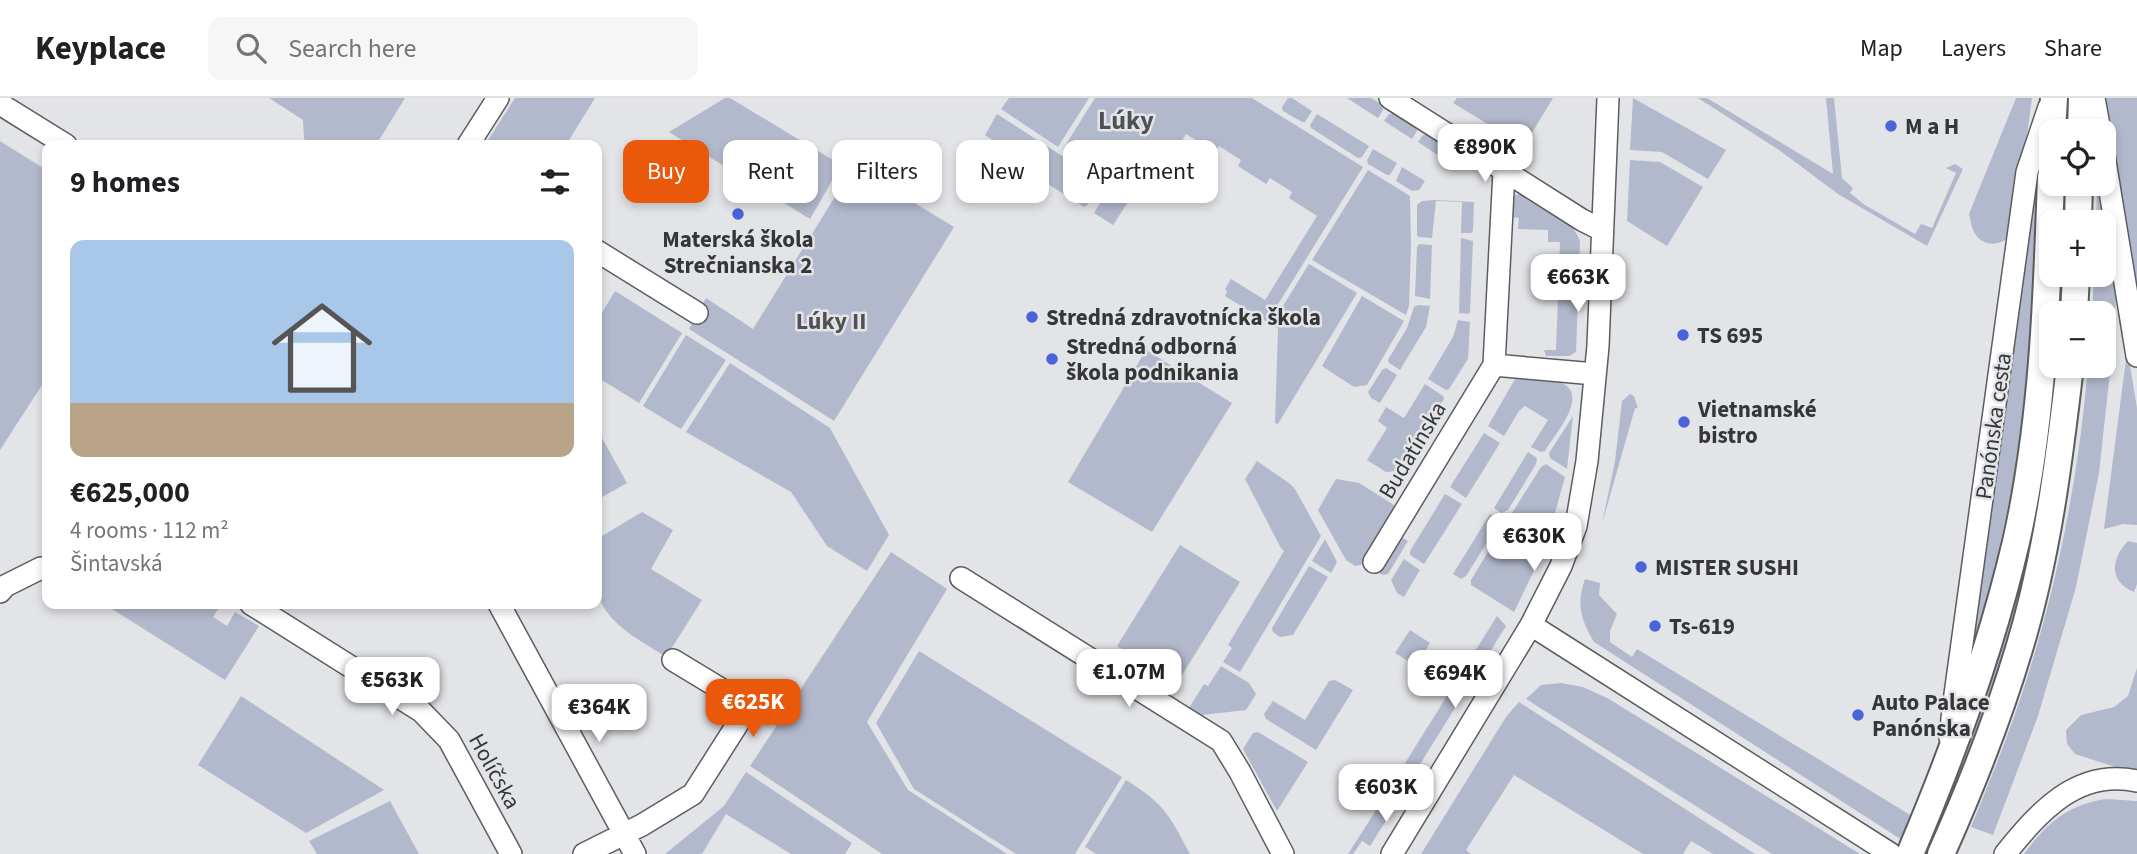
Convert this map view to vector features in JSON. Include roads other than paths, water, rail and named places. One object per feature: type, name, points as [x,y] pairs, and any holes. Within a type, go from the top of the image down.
[{"type":"main road","name":"Panónska cesta","points":[[2053,98],[2053,119]]},
{"type":"main road","points":[[2081,119],[2082,98]]},
{"type":"main road","name":"Panónska cesta","points":[[1910,854],[1982,666],[2017,540],[2037,417],[2047,296],[2050,196]]},
{"type":"main road","points":[[1941,854],[1996,721],[2026,625],[2048,530],[2068,378]]},
{"type":"street","points":[[471,140],[498,98]]},
{"type":"street","points":[[1390,98],[1602,230]]},
{"type":"street","points":[[1392,854],[1531,625],[1561,566],[1576,526],[1587,461],[1595,374],[1608,98]]},
{"type":"street","name":"Panónska cesta","points":[[1949,758],[1953,709],[2027,172],[2053,98]]},
{"type":"street","points":[[2094,98],[2098,119]]},
{"type":"street","points":[[0,104],[58,140]]},
{"type":"street","name":"Budatínska","points":[[1374,562],[1494,365],[1504,171]]},
{"type":"street","points":[[2111,196],[2137,356]]},
{"type":"street","points":[[602,254],[697,313]]},
{"type":"street","points":[[1494,365],[1595,374]]},
{"type":"street","points":[[0,592],[5,586],[42,568]]},
{"type":"street","points":[[961,578],[1221,741],[1283,854]]},
{"type":"street","name":"Holíčska","points":[[259,609],[421,710],[449,740],[511,854]]},
{"type":"street","points":[[502,609],[633,829],[635,854]]},
{"type":"street","points":[[1531,625],[1891,854]]},
{"type":"street","points":[[584,854],[693,794],[749,706],[673,660]]},
{"type":"street","points":[[2005,854],[2031,822],[2058,798],[2081,787],[2111,778],[2137,781]]},
{"type":"place","name":"M a H","points":[[1891,126]]},
{"type":"place","name":"Materská škola Strečnianska 2","points":[[738,214]]},
{"type":"place","name":"Stredná zdravotnícka škola","points":[[1032,317]]},
{"type":"place","name":"TS 695","points":[[1683,335]]},
{"type":"place","name":"Stredná odborná škola podnikania","points":[[1052,359]]},
{"type":"place","name":"Vietnamské bistro","points":[[1684,422]]},
{"type":"place","name":"MISTER SUSHI","points":[[1641,567]]},
{"type":"place","name":"Ts-619","points":[[1655,626]]},
{"type":"place","name":"Auto Palace Panónska","points":[[1858,715]]},
{"type":"district","name":"Lúky","points":[[1126,120]]},
{"type":"district","name":"Lúky II","points":[[831,321]]}]
